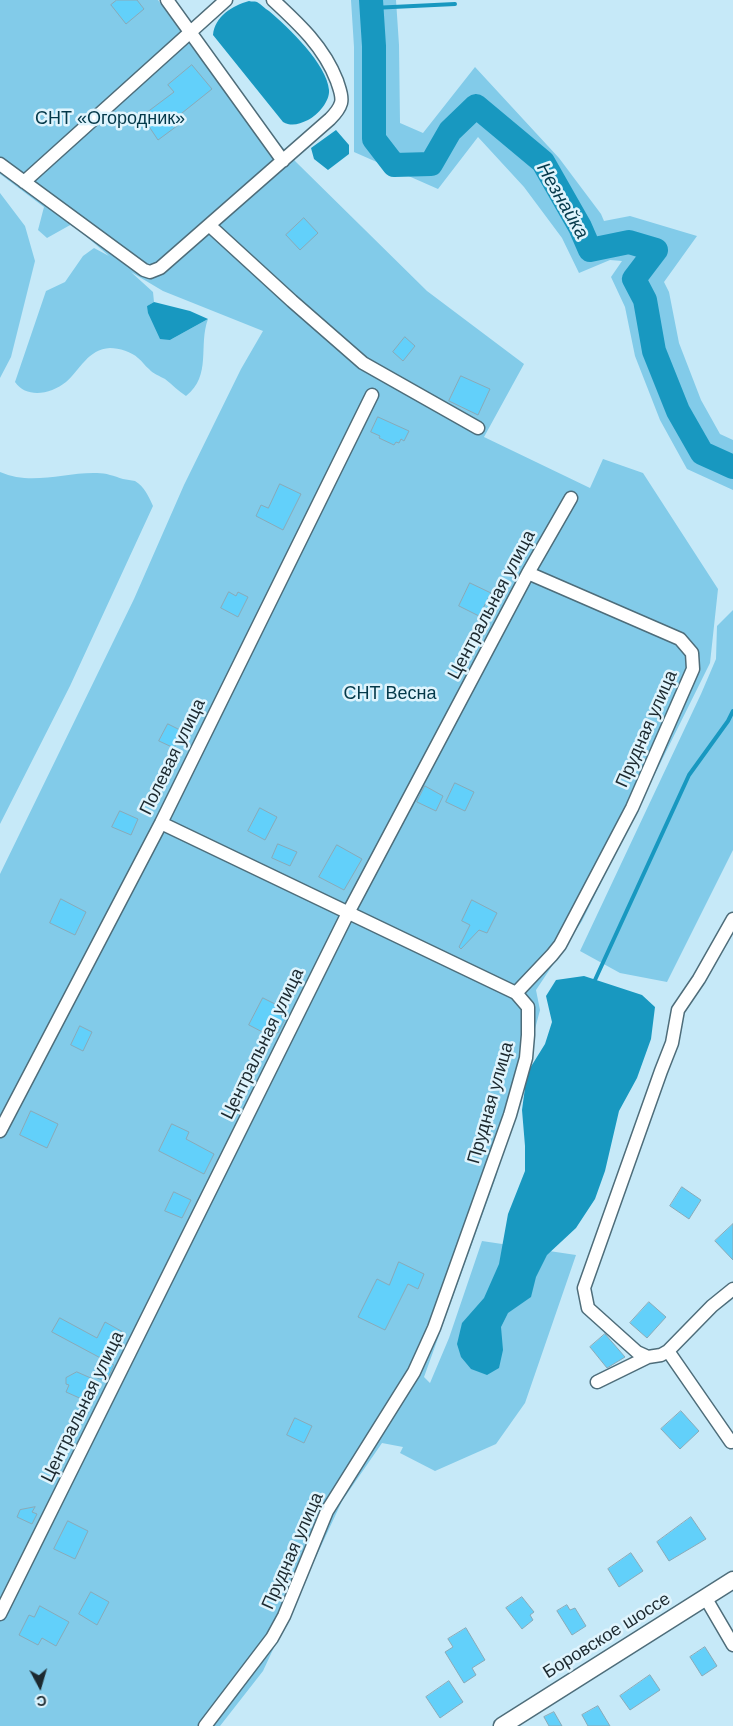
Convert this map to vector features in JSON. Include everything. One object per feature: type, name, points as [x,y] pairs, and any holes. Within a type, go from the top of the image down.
[{"type":"main road","name":"Боровское шоссе","points":[[502,1726],[733,1580]]},
{"type":"street","points":[[167,0],[283,161]]},
{"type":"street","points":[[24,182],[226,0]]},
{"type":"street","points":[[0,164],[144,270],[150,272],[160,268],[330,119],[341,104],[341,96],[327,59],[315,42],[295,20],[273,0]]},
{"type":"street","points":[[209,225],[363,363],[478,428]]},
{"type":"street","name":"Полевая улица","points":[[0,1131],[161,822],[372,395]]},
{"type":"street","name":"Центральная улица","points":[[0,1614],[348,913],[528,573],[571,498]]},
{"type":"street","name":"Прудная улица","points":[[205,1726],[272,1638],[284,1616],[327,1511],[414,1372],[434,1328],[510,1115],[526,1058],[528,1007],[516,993],[560,944],[632,808],[693,669],[692,653],[680,639],[528,573]]},
{"type":"street","points":[[161,822],[516,993]]},
{"type":"street","points":[[648,1357],[636,1352],[588,1308],[584,1288],[667,1057],[678,1010],[733,919]]},
{"type":"street","points":[[597,1382],[648,1357],[661,1355],[668,1351],[712,1306],[733,1290]]},
{"type":"street","points":[[668,1351],[731,1442]]},
{"type":"street","points":[[705,1597],[733,1645]]},
{"type":"green space","name":"СНТ Весна","points":[[0,0],[158,0],[194,50],[296,162],[427,291],[524,364],[484,437],[590,488],[603,459],[643,473],[718,589],[710,663],[582,921],[536,990],[540,1010],[496,1177],[424,1377],[430,1383],[449,1338],[482,1241],[576,1255],[525,1403],[496,1444],[435,1471],[400,1453],[403,1447],[382,1443],[342,1501],[263,1671],[220,1726],[0,1726],[0,874],[134,599],[184,485],[241,369],[263,331],[163,291],[131,272],[153,292],[154,302],[147,306],[170,340],[208,319],[205,329],[202,370],[194,388],[186,396],[165,379],[152,372],[135,356],[114,348],[102,349],[96,352],[66,382],[46,392],[32,393],[26,391],[15,382],[46,291],[65,282],[83,256],[94,248],[109,256],[72,224],[47,238],[38,230],[44,207],[0,174]]},
{"type":"green space","points":[[351,0],[396,0],[399,45],[400,123],[423,133],[475,67],[559,158],[601,214],[604,221],[630,216],[697,236],[664,282],[669,292],[679,343],[701,400],[720,434],[733,440],[733,490],[687,469],[660,420],[635,356],[625,307],[611,277],[622,261],[610,260],[579,273],[562,238],[524,187],[478,137],[438,189],[354,152],[354,47]]},
{"type":"green space","points":[[0,193],[25,226],[35,261],[11,357],[0,378]]},
{"type":"green space","points":[[0,472],[24,478],[85,473],[107,474],[138,483],[146,492],[153,506],[70,686],[0,824]]},
{"type":"green space","points":[[733,610],[733,850],[667,982],[620,973],[580,951],[716,659],[717,626]]},
{"type":"shaded area","points":[[249,1],[258,3],[286,26],[314,58],[327,80],[328,99],[316,115],[308,120],[292,125],[283,122],[213,35],[217,22],[225,13]]},
{"type":"shaded area","points":[[336,130],[349,145],[349,154],[328,170],[314,159],[311,148]]},
{"type":"shaded area","points":[[154,302],[190,311],[208,319],[170,340],[160,339],[148,313],[147,306]]},
{"type":"shaded area","points":[[584,976],[642,995],[655,1007],[651,1039],[637,1078],[619,1111],[605,1171],[595,1199],[576,1228],[547,1255],[536,1277],[531,1297],[508,1313],[501,1327],[503,1350],[499,1368],[487,1375],[471,1369],[461,1357],[457,1344],[462,1323],[484,1298],[499,1264],[508,1214],[525,1171],[522,1110],[527,1073],[545,1044],[552,1022],[546,996],[556,980]]},
{"type":"building","points":[[117,0],[137,0],[144,9],[126,24],[111,5]]},
{"type":"building","points":[[192,65],[212,89],[177,117],[181,123],[158,140],[142,116],[174,92],[168,85]]},
{"type":"building","points":[[304,218],[318,233],[300,250],[286,235]]},
{"type":"building","points":[[405,337],[415,346],[403,361],[393,352]]},
{"type":"building","points":[[461,376],[490,389],[478,415],[449,401]]},
{"type":"building","points":[[378,417],[409,431],[404,441],[401,439],[399,443],[396,442],[394,445],[371,432]]},
{"type":"building","points":[[280,484],[301,494],[283,530],[256,516],[261,505],[268,508]]},
{"type":"building","points":[[470,583],[491,593],[479,616],[459,606]]},
{"type":"building","points":[[229,592],[236,596],[238,592],[248,597],[238,617],[221,608]]},
{"type":"building","points":[[168,724],[182,731],[174,748],[159,741]]},
{"type":"building","points":[[455,783],[474,792],[465,811],[446,802]]},
{"type":"building","points":[[425,786],[443,796],[436,811],[417,802]]},
{"type":"building","points":[[260,808],[277,817],[265,840],[248,831]]},
{"type":"building","points":[[120,811],[138,819],[131,835],[112,827]]},
{"type":"building","points":[[278,844],[297,852],[290,866],[272,858]]},
{"type":"building","points":[[337,845],[362,859],[344,890],[319,877]]},
{"type":"building","points":[[61,899],[86,912],[75,935],[50,923]]},
{"type":"building","points":[[472,900],[497,913],[487,933],[479,930],[461,949],[459,947],[470,925],[462,921]]},
{"type":"building","points":[[263,998],[285,1009],[281,1017],[285,1019],[278,1033],[273,1031],[270,1036],[249,1025]]},
{"type":"building","points":[[80,1026],[92,1032],[83,1051],[71,1045]]},
{"type":"building","points":[[31,1111],[58,1124],[47,1148],[20,1135]]},
{"type":"building","points":[[172,1124],[189,1132],[186,1139],[214,1154],[204,1174],[159,1151]]},
{"type":"building","points":[[682,1187],[701,1200],[689,1219],[670,1206]]},
{"type":"building","points":[[174,1192],[191,1200],[182,1218],[165,1211]]},
{"type":"building","points":[[733,1224],[733,1260],[715,1241]]},
{"type":"building","points":[[399,1262],[424,1274],[418,1289],[408,1284],[385,1330],[358,1317],[377,1279],[389,1285]]},
{"type":"building","points":[[649,1302],[666,1317],[647,1338],[630,1323]]},
{"type":"building","points":[[60,1318],[97,1338],[105,1322],[123,1332],[108,1362],[52,1332]]},
{"type":"building","points":[[605,1334],[625,1357],[607,1368],[590,1347]]},
{"type":"building","points":[[104,1360],[114,1365],[106,1382],[95,1377]]},
{"type":"building","points":[[77,1372],[93,1379],[84,1400],[66,1392],[69,1385],[66,1384],[66,1378]]},
{"type":"building","points":[[681,1411],[699,1431],[680,1449],[661,1429]]},
{"type":"building","points":[[295,1418],[312,1426],[304,1443],[287,1435]]},
{"type":"building","points":[[35,1507],[32,1512],[37,1514],[32,1524],[17,1517],[20,1510]]},
{"type":"building","points":[[691,1517],[706,1539],[669,1561],[657,1542]]},
{"type":"building","points":[[68,1521],[88,1531],[75,1559],[54,1549]]},
{"type":"building","points":[[631,1553],[643,1571],[619,1587],[608,1569]]},
{"type":"building","points":[[91,1592],[109,1602],[97,1625],[79,1614]]},
{"type":"building","points":[[522,1597],[534,1612],[530,1615],[533,1620],[522,1629],[506,1608]]},
{"type":"building","points":[[567,1605],[570,1610],[575,1608],[586,1626],[572,1635],[557,1611]]},
{"type":"building","points":[[40,1606],[69,1622],[56,1646],[42,1638],[38,1645],[19,1635],[29,1615],[34,1617]]},
{"type":"building","points":[[466,1628],[485,1660],[472,1668],[476,1675],[464,1683],[445,1652],[453,1647],[448,1639]]},
{"type":"building","points":[[705,1647],[717,1666],[702,1676],[690,1657]]},
{"type":"building","points":[[650,1675],[660,1690],[630,1710],[620,1696]]},
{"type":"building","points":[[449,1681],[463,1702],[440,1718],[426,1697]]},
{"type":"building","points":[[598,1706],[610,1726],[588,1726],[582,1715]]},
{"type":"building","points":[[554,1712],[562,1726],[549,1726],[544,1717]]},
{"type":"waterway","name":"Незнайка","points":[[371,0],[374,46],[374,139],[394,165],[431,164],[450,131],[476,106],[543,162],[580,227],[590,250],[629,242],[656,250],[634,279],[645,300],[654,351],[678,411],[702,453],[733,467]]},
{"type":"waterway","points":[[372,8],[455,4]]},
{"type":"waterway","points":[[595,980],[689,775],[728,721],[733,711]]},
{"type":"park label","name":"СНТ «Огородник»","points":[[110,119]]}]
